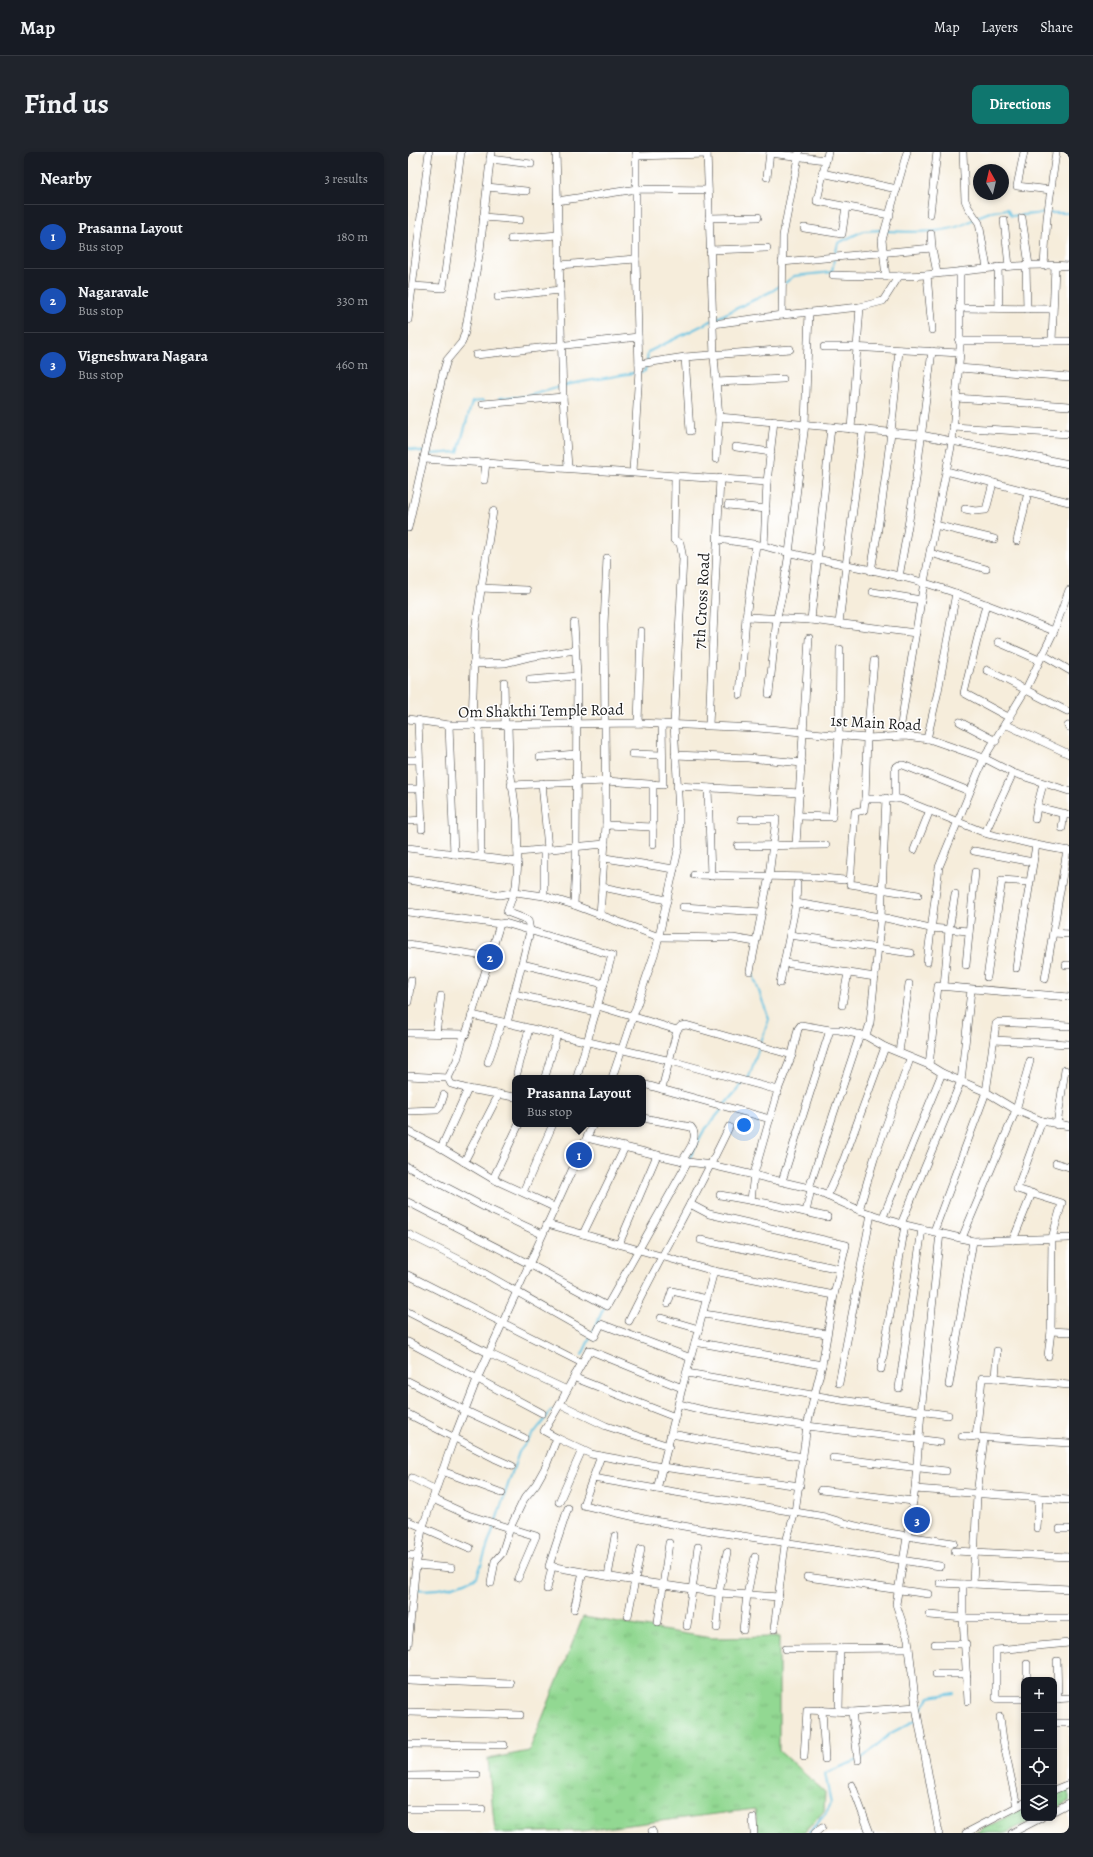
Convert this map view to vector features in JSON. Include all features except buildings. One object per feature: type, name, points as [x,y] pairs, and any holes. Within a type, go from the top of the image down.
[{"type":"street","points":[[408,320],[429,152]]},
{"type":"street","points":[[413,286],[443,288],[461,152]]},
{"type":"street","points":[[556,152],[563,394],[568,467]]},
{"type":"street","points":[[767,178],[770,152],[798,154],[826,160]]},
{"type":"street","points":[[828,152],[822,173],[817,201],[890,215]]},
{"type":"street","points":[[886,277],[882,254],[883,234],[890,215],[907,152]]},
{"type":"street","points":[[930,214],[937,152]]},
{"type":"street","points":[[963,152],[965,200],[968,207],[976,217],[987,268]]},
{"type":"street","points":[[1024,152],[1017,186],[1051,190]]},
{"type":"street","points":[[1044,266],[1048,213],[1056,152]]},
{"type":"street","points":[[633,472],[642,367],[638,337],[636,154],[707,153],[714,356],[719,417],[716,459]]},
{"type":"street","points":[[782,315],[783,236],[798,154]]},
{"type":"street","points":[[408,528],[443,373],[447,360],[462,342],[465,332],[480,250],[490,155],[531,164]]},
{"type":"street","points":[[822,173],[897,189]]},
{"type":"street","points":[[487,187],[526,191]]},
{"type":"street","points":[[557,201],[637,189],[708,190]]},
{"type":"street","points":[[804,228],[842,234],[846,206]]},
{"type":"street","points":[[483,217],[520,220]]},
{"type":"street","points":[[709,218],[758,217]]},
{"type":"street","points":[[1022,218],[1027,264],[1027,309]]},
{"type":"street","points":[[1004,220],[1009,266]]},
{"type":"street","points":[[931,234],[937,273]]},
{"type":"street","points":[[511,238],[558,235]]},
{"type":"street","points":[[710,250],[767,248]]},
{"type":"street","points":[[782,262],[882,254],[932,248]]},
{"type":"street","points":[[559,265],[636,259]]},
{"type":"street","points":[[833,276],[886,277],[927,275],[1027,264],[1069,266]]},
{"type":"street","points":[[1052,341],[1052,309],[1055,266]]},
{"type":"street","points":[[998,267],[999,308]]},
{"type":"street","points":[[899,736],[924,582],[952,442],[960,353],[960,272]]},
{"type":"street","points":[[927,275],[932,330]]},
{"type":"street","points":[[713,322],[860,307],[883,301],[899,276]]},
{"type":"street","points":[[498,297],[560,290]]},
{"type":"street","points":[[851,428],[860,307]]},
{"type":"street","points":[[959,308],[1052,309]]},
{"type":"street","points":[[769,694],[777,617],[789,553],[805,424],[809,312]]},
{"type":"street","points":[[476,356],[638,337]]},
{"type":"street","points":[[959,341],[1069,341]]},
{"type":"street","points":[[824,347],[960,353]]},
{"type":"street","points":[[642,367],[685,357],[714,356],[790,349]]},
{"type":"street","points":[[871,571],[883,501],[892,432],[900,350]]},
{"type":"street","points":[[899,577],[915,486],[932,352]]},
{"type":"street","points":[[685,357],[690,431]]},
{"type":"street","points":[[959,368],[1069,377]]},
{"type":"street","points":[[716,382],[783,379]]},
{"type":"street","points":[[483,404],[563,394]]},
{"type":"street","points":[[956,398],[1069,406]]},
{"type":"street","points":[[719,417],[892,432],[921,436],[1069,464]]},
{"type":"street","points":[[764,546],[767,482],[774,421]]},
{"type":"street","points":[[811,620],[831,427]]},
{"type":"street","points":[[953,427],[1069,434]]},
{"type":"street","points":[[839,623],[863,429]]},
{"type":"street","points":[[736,447],[771,452]]},
{"type":"street","points":[[425,455],[486,462],[767,482]]},
{"type":"street","points":[[484,480],[486,462]]},
{"type":"street","points":[[946,471],[1069,502]]},
{"type":"street","points":[[616,1075],[622,1050],[659,937],[678,846],[674,724],[683,559],[680,544],[674,540],[675,476]]},
{"type":"street","name":"7th Cross Road","points":[[709,725],[720,478]]},
{"type":"street","points":[[965,509],[975,511],[986,510],[993,483]]},
{"type":"street","points":[[1017,541],[1028,492]]},
{"type":"street","points":[[728,505],[766,509]]},
{"type":"street","points":[[481,857],[473,664],[480,588],[493,511]]},
{"type":"street","points":[[935,524],[994,539]]},
{"type":"street","points":[[718,540],[756,544],[818,560],[924,582],[986,604],[1054,631]]},
{"type":"street","points":[[740,695],[746,618],[756,544]]},
{"type":"street","points":[[930,553],[986,569]]},
{"type":"street","points":[[600,915],[606,825],[604,625],[607,558]]},
{"type":"street","points":[[480,588],[527,590]]},
{"type":"street","points":[[927,962],[930,928],[939,868],[957,820],[984,758],[1008,721],[1026,689],[1040,657],[1054,631],[1069,590]]},
{"type":"street","points":[[873,592],[921,600]]},
{"type":"street","points":[[927,739],[938,691],[956,593]]},
{"type":"street","points":[[986,604],[964,693],[1008,721],[1069,754]]},
{"type":"street","points":[[746,618],[777,617],[916,633]]},
{"type":"street","points":[[574,623],[577,676],[574,905]]},
{"type":"street","points":[[638,723],[640,631]]},
{"type":"street","points":[[796,845],[809,638]]},
{"type":"street","points":[[998,642],[1068,668]]},
{"type":"street","points":[[799,816],[832,817],[839,736],[840,649]]},
{"type":"street","points":[[473,664],[505,662],[575,650]]},
{"type":"street","points":[[874,661],[864,810],[855,812],[850,884],[918,895]]},
{"type":"street","points":[[987,670],[1067,711]]},
{"type":"street","points":[[530,680],[577,676]]},
{"type":"street","points":[[488,1062],[514,994],[530,930],[528,920],[507,912],[515,892],[518,852],[516,819],[508,762],[504,682]]},
{"type":"street","name":"Om Shakthi Temple Road","points":[[408,719],[449,724],[475,725],[605,723],[674,724]]},
{"type":"street","points":[[418,720],[422,829]]},
{"type":"street","points":[[960,722],[996,740]]},
{"type":"street","points":[[449,724],[454,854]]},
{"type":"street","points":[[511,785],[606,781],[663,785],[662,724]]},
{"type":"street","name":"1st Main Road","points":[[674,724],[803,731],[868,738],[899,736],[927,739],[984,758],[1013,773],[1069,792]]},
{"type":"street","points":[[540,757],[576,754]]},
{"type":"street","points":[[632,754],[662,755]]},
{"type":"street","points":[[675,755],[748,758],[802,763]]},
{"type":"street","points":[[408,760],[419,760]]},
{"type":"street","points":[[895,799],[895,768],[899,765],[903,765],[969,792]]},
{"type":"street","points":[[985,833],[1013,773]]},
{"type":"street","points":[[542,783],[546,849],[544,896]]},
{"type":"street","points":[[653,784],[653,844]]},
{"type":"street","points":[[1035,819],[1043,784]]},
{"type":"street","points":[[677,786],[800,793]]},
{"type":"street","points":[[708,788],[711,876]]},
{"type":"street","points":[[408,789],[421,789]]},
{"type":"street","points":[[806,1212],[810,1189],[863,1035],[870,1023],[881,916],[886,798]]},
{"type":"street","points":[[865,799],[901,799],[957,820],[985,833],[1036,846],[1068,851],[1045,979]]},
{"type":"street","points":[[1037,807],[1067,813],[1062,828]]},
{"type":"street","points":[[914,850],[930,810]]},
{"type":"street","points":[[741,819],[776,819],[770,876],[761,912],[750,971]]},
{"type":"street","points":[[408,821],[422,820]]},
{"type":"street","points":[[606,825],[653,827]]},
{"type":"street","points":[[518,852],[605,844]]},
{"type":"street","points":[[738,846],[826,845]]},
{"type":"street","points":[[1016,968],[1036,846]]},
{"type":"street","points":[[408,848],[518,862]]},
{"type":"street","points":[[974,851],[1033,862]]},
{"type":"street","points":[[605,858],[674,869]]},
{"type":"street","points":[[966,965],[975,872]]},
{"type":"street","points":[[694,875],[813,877],[844,880]]},
{"type":"street","points":[[408,880],[500,895],[515,892],[544,896],[574,905],[659,937],[733,938],[755,942]]},
{"type":"street","points":[[987,977],[1002,880],[1029,882]]},
{"type":"street","points":[[780,983],[796,903],[797,884]]},
{"type":"street","points":[[602,886],[667,900]]},
{"type":"street","points":[[944,986],[949,930],[955,894]]},
{"type":"street","points":[[796,903],[881,916],[930,928],[969,931]]},
{"type":"street","points":[[683,907],[761,912]]},
{"type":"street","points":[[408,912],[500,924],[505,923],[612,956],[578,1075]]},
{"type":"street","points":[[448,1078],[457,1060],[464,1035],[466,1034],[480,983],[500,924]]},
{"type":"street","points":[[1053,933],[1069,934]]},
{"type":"street","points":[[790,935],[911,953]]},
{"type":"street","points":[[408,944],[490,957]]},
{"type":"street","points":[[785,963],[875,977]]},
{"type":"street","points":[[522,964],[604,984]]},
{"type":"street","points":[[842,1005],[848,973]]},
{"type":"street","points":[[408,1002],[411,980]]},
{"type":"street","points":[[899,1052],[909,984]]},
{"type":"street","points":[[929,1065],[938,986],[971,990],[1069,997]]},
{"type":"street","points":[[881,1369],[903,1225],[961,1081],[971,990]]},
{"type":"street","points":[[514,994],[633,1016],[677,1030]]},
{"type":"street","points":[[436,1033],[441,996]]},
{"type":"street","points":[[472,1015],[671,1062],[778,1090]]},
{"type":"street","points":[[939,1833],[917,1713],[906,1632],[896,1604],[915,1489],[937,1232],[986,1092],[996,1024],[999,1022],[1069,1026]]},
{"type":"street","points":[[662,1090],[671,1062],[677,1030],[681,1026],[686,1025],[758,1046],[792,1054]]},
{"type":"street","points":[[751,1200],[754,1174],[778,1090],[792,1054],[798,1028],[801,1025],[863,1035],[885,1047],[899,1052],[910,1059],[929,1065],[942,1073],[986,1092],[1016,1110],[1042,1121],[1069,1126]]},
{"type":"street","points":[[517,1073],[529,1029]]},
{"type":"street","points":[[782,1181],[830,1030]]},
{"type":"street","points":[[408,1033],[464,1035]]},
{"type":"street","points":[[546,1075],[558,1035]]},
{"type":"street","points":[[994,1040],[1069,1044]]},
{"type":"street","points":[[827,1196],[844,1159],[885,1047]]},
{"type":"street","points":[[859,1210],[874,1158],[910,1059]]},
{"type":"street","points":[[962,1238],[1016,1110],[1030,1061]]},
{"type":"street","points":[[1057,1124],[1065,1070]]},
{"type":"street","points":[[883,1217],[942,1073]]},
{"type":"street","points":[[408,1076],[448,1078]]},
{"type":"street","points":[[448,1078],[451,1084],[468,1089],[512,1096]]},
{"type":"street","points":[[646,1085],[770,1119]]},
{"type":"street","points":[[441,1148],[468,1089]]},
{"type":"street","points":[[464,1162],[499,1094]]},
{"type":"street","points":[[408,1111],[437,1110],[440,1107],[444,1095]]},
{"type":"street","points":[[408,1202],[605,1305],[685,1162],[695,1137],[691,1127],[646,1119]]},
{"type":"street","points":[[1042,1121],[1017,1189],[1066,1203],[1052,1238],[1051,1331],[1048,1356]]},
{"type":"street","points":[[493,1179],[518,1127]]},
{"type":"street","points":[[523,1192],[552,1127]]},
{"type":"street","points":[[408,1645],[414,1596],[412,1572],[417,1564],[422,1529],[442,1471],[478,1379],[542,1234],[592,1127]]},
{"type":"street","points":[[629,1321],[661,1256],[711,1165],[729,1127]]},
{"type":"street","points":[[408,1131],[441,1148],[493,1179],[554,1208]]},
{"type":"street","points":[[587,1138],[685,1162],[711,1165],[782,1181],[810,1189],[859,1210],[903,1225],[973,1241],[1069,1238]]},
{"type":"street","points":[[583,1234],[625,1147]]},
{"type":"street","points":[[619,1244],[657,1155]]},
{"type":"street","points":[[1056,1163],[1069,1167]]},
{"type":"street","points":[[408,1167],[486,1208],[542,1234]]},
{"type":"street","points":[[1013,1240],[1032,1193]]},
{"type":"street","points":[[720,1195],[751,1200],[827,1217]]},
{"type":"street","points":[[690,1204],[709,1214],[846,1245],[826,1334],[822,1365],[807,1426],[800,1486],[787,1542],[774,1629]]},
{"type":"street","points":[[839,1383],[871,1214]]},
{"type":"street","points":[[547,1224],[714,1271],[834,1295]]},
{"type":"street","points":[[899,1388],[922,1229]]},
{"type":"street","points":[[408,1234],[466,1263],[592,1334],[601,1324],[691,1358]]},
{"type":"street","points":[[701,1240],[840,1269]]},
{"type":"street","points":[[949,1385],[956,1351],[973,1241]]},
{"type":"street","points":[[657,1489],[669,1446],[682,1388],[704,1314],[714,1271]]},
{"type":"street","points":[[408,1275],[504,1322],[582,1363]]},
{"type":"street","points":[[668,1303],[672,1291],[707,1299]]},
{"type":"street","points":[[408,1312],[490,1354],[567,1390]]},
{"type":"street","points":[[704,1314],[826,1334]]},
{"type":"street","points":[[661,1318],[699,1329]]},
{"type":"street","points":[[1051,1331],[1069,1332]]},
{"type":"street","points":[[408,1342],[542,1413]]},
{"type":"street","points":[[696,1342],[822,1365]]},
{"type":"street","points":[[682,1388],[589,1350],[544,1431],[582,1450],[601,1456],[662,1467],[800,1486]]},
{"type":"street","points":[[995,1378],[997,1351]]},
{"type":"street","points":[[687,1373],[814,1395],[948,1415]]},
{"type":"street","points":[[575,1375],[578,1379],[675,1417]]},
{"type":"street","points":[[976,1436],[982,1378],[1069,1385]]},
{"type":"street","points":[[408,1381],[466,1411],[524,1438]]},
{"type":"street","points":[[560,1404],[606,1426],[669,1446]]},
{"type":"street","points":[[679,1404],[707,1411],[807,1426],[940,1442]]},
{"type":"street","points":[[408,1414],[512,1466]]},
{"type":"street","points":[[671,1434],[804,1457]]},
{"type":"street","points":[[962,1436],[1069,1443]]},
{"type":"street","points":[[491,1583],[496,1561],[502,1553],[510,1528],[524,1498],[536,1484],[546,1466],[557,1438]]},
{"type":"street","points":[[973,1584],[978,1495],[984,1438]]},
{"type":"street","points":[[559,1502],[582,1450]]},
{"type":"street","points":[[601,1456],[583,1505],[644,1519],[717,1532],[940,1566]]},
{"type":"street","points":[[833,1458],[946,1471]]},
{"type":"street","points":[[442,1471],[502,1493]]},
{"type":"street","points":[[412,1478],[436,1490]]},
{"type":"street","points":[[593,1478],[825,1517],[851,1526],[954,1543]]},
{"type":"street","points":[[915,1489],[978,1495],[1069,1500]]},
{"type":"street","points":[[821,1490],[913,1501]]},
{"type":"street","points":[[1037,1528],[1039,1498]]},
{"type":"street","points":[[433,1499],[468,1515],[536,1536],[518,1578]]},
{"type":"street","points":[[568,1508],[549,1566],[635,1581],[719,1593],[779,1597]]},
{"type":"street","points":[[408,1521],[422,1529],[470,1548]]},
{"type":"street","points":[[1060,1529],[1069,1529]]},
{"type":"street","points":[[608,1576],[615,1536]]},
{"type":"street","points":[[658,1622],[669,1543]]},
{"type":"street","points":[[687,1626],[698,1547]]},
{"type":"street","points":[[628,1616],[641,1549]]},
{"type":"street","points":[[955,1551],[1069,1557]]},
{"type":"street","points":[[717,1628],[719,1593],[727,1552]]},
{"type":"street","points":[[408,1555],[418,1556]]},
{"type":"street","points":[[743,1630],[747,1595],[755,1557]]},
{"type":"street","points":[[417,1564],[450,1568]]},
{"type":"street","points":[[547,1589],[552,1566]]},
{"type":"street","points":[[574,1609],[583,1572]]},
{"type":"street","points":[[807,1577],[929,1594]]},
{"type":"street","points":[[940,1583],[1069,1589]]},
{"type":"street","points":[[963,1584],[963,1618],[966,1644],[968,1701]]},
{"type":"street","points":[[930,1615],[963,1618],[1069,1618]]},
{"type":"street","points":[[1021,1699],[998,1700],[996,1698],[996,1650],[1069,1643]]},
{"type":"street","points":[[935,1644],[966,1644]]},
{"type":"street","points":[[786,1649],[840,1650],[909,1648]]},
{"type":"street","points":[[839,1711],[840,1650]]},
{"type":"street","points":[[1056,1661],[1056,1677]]},
{"type":"street","points":[[1027,1664],[1027,1677]]},
{"type":"street","points":[[936,1674],[967,1674]]},
{"type":"street","points":[[408,1680],[511,1684]]},
{"type":"street","points":[[1057,1699],[1069,1698]]},
{"type":"street","points":[[804,1757],[807,1710],[917,1713]]},
{"type":"street","points":[[822,1710],[824,1759]]},
{"type":"street","points":[[408,1712],[520,1715]]},
{"type":"street","points":[[852,1712],[858,1760]]},
{"type":"street","points":[[966,1833],[1021,1804],[1003,1740],[1000,1717]]},
{"type":"street","points":[[1057,1723],[1069,1723]]},
{"type":"street","points":[[408,1744],[504,1745]]},
{"type":"street","points":[[408,1776],[477,1775]]},
{"type":"street","points":[[1057,1789],[1069,1784]]},
{"type":"street","points":[[852,1785],[870,1833]]},
{"type":"street","points":[[1057,1810],[1069,1804]]},
{"type":"street","points":[[408,1809],[482,1810]]},
{"type":"street","points":[[753,1818],[754,1833]]},
{"type":"street","points":[[1012,1833],[1035,1821]]},
{"type":"street","points":[[815,1833],[822,1827]]},
{"type":"green space","points":[[583,1617],[711,1638],[779,1637],[779,1751],[825,1792],[824,1811],[804,1833],[758,1833],[755,1809],[582,1831],[495,1833],[488,1759],[529,1751]]},
{"type":"green space","points":[[1069,1786],[1069,1801],[1057,1807],[1057,1792]]},
{"type":"green space","points":[[1021,1810],[1021,1821],[1030,1821],[1006,1833],[975,1833]]},
{"type":"waterway","points":[[977,217],[990,212],[1007,209],[1011,216],[1046,213]]},
{"type":"waterway","points":[[1050,213],[1069,213]]},
{"type":"waterway","points":[[886,231],[920,232],[943,230],[954,228],[974,219]]},
{"type":"waterway","points":[[835,256],[838,243],[863,231],[882,230]]},
{"type":"waterway","points":[[785,283],[794,276],[832,272],[834,260]]},
{"type":"waterway","points":[[647,361],[648,352],[772,291],[781,285]]},
{"type":"waterway","points":[[499,399],[528,396],[570,384],[645,371],[646,365]]},
{"type":"waterway","points":[[408,448],[430,454],[458,452],[472,402],[483,401]]},
{"type":"waterway","points":[[746,1080],[749,1077],[769,1019],[752,972]]},
{"type":"waterway","points":[[725,1104],[743,1083]]},
{"type":"waterway","points":[[688,1161],[703,1132],[723,1108]]},
{"type":"waterway","points":[[593,1332],[604,1307]]},
{"type":"waterway","points":[[582,1355],[591,1336]]},
{"type":"waterway","points":[[415,1589],[431,1590],[447,1588],[477,1577],[519,1452],[552,1410]]},
{"type":"waterway","points":[[919,1712],[930,1697],[954,1693]]},
{"type":"waterway","points":[[809,1833],[825,1814],[831,1804],[825,1773],[861,1759],[891,1733],[916,1720]]},
{"type":"place","name":"Nagaravale","points":[[490,957]]},
{"type":"place","name":"Prasanna Layout","points":[[579,1155]]},
{"type":"place","name":"Vigneshwara Nagara","points":[[917,1520]]}]
